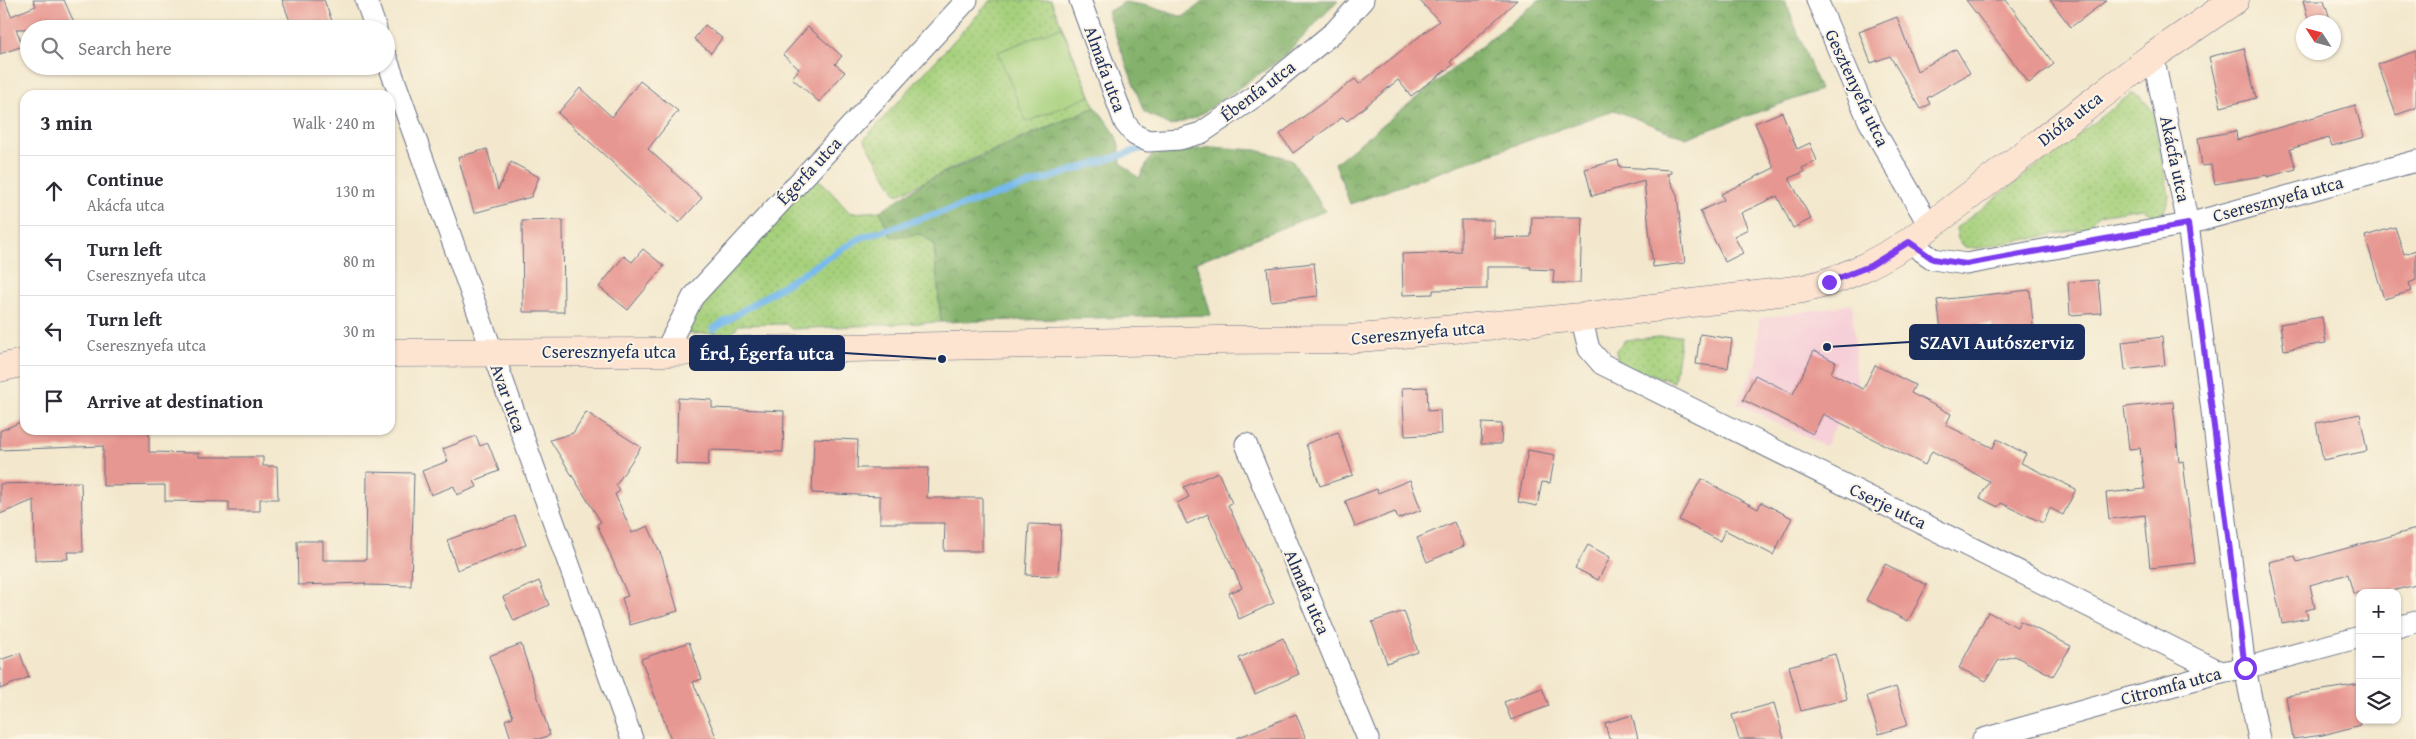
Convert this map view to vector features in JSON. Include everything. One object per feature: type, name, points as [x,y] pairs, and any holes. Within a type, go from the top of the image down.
[{"type":"street","points":[[366,0],[373,20]]},
{"type":"street","name":"Égerfa utca","points":[[665,352],[693,297],[967,0]]},
{"type":"street","name":"Almafa utca","points":[[1080,0],[1124,123],[1135,135]]},
{"type":"street","name":"Ébenfa utca","points":[[1135,135],[1148,141],[1180,139],[1201,133],[1257,95],[1335,31],[1363,0]]},
{"type":"street","name":"Gesztenyefa utca","points":[[1817,0],[1920,235]]},
{"type":"street","name":"Diófa utca","points":[[1920,235],[2153,56],[2235,0]]},
{"type":"street","name":"Akácfa utca","points":[[2153,56],[2188,224],[2245,668],[2259,739]]},
{"type":"street","name":"Avar utca","points":[[392,75],[632,739]]},
{"type":"street","name":"Cseresznyefa utca","points":[[395,353],[665,352],[1205,340],[1349,340],[1581,317],[1803,289],[1829,282],[1870,266],[1920,235],[1933,259],[1966,264],[2188,224],[2416,161]]},
{"type":"street","name":"Cserje utca","points":[[1581,317],[1589,349],[1602,364],[2222,672]]},
{"type":"street","points":[[0,368],[20,363]]},
{"type":"street","name":"Almafa utca","points":[[1246,444],[1368,739]]},
{"type":"street","points":[[2401,626],[2416,622]]},
{"type":"street","name":"Citromfa utca","points":[[1983,739],[2222,672],[2245,668],[2356,638]]},
{"type":"shaded area","points":[[1852,304],[1857,385],[1825,446],[1737,403],[1757,363],[1759,319]]},
{"type":"green space","points":[[991,0],[1051,0],[1095,107],[963,163],[897,195],[864,139]]},
{"type":"green space","points":[[1205,0],[1338,0],[1285,56],[1197,117],[1171,126],[1144,112],[1107,12],[1125,2],[1148,6],[1183,17]]},
{"type":"green space","points":[[1539,0],[1785,0],[1820,90],[1686,138],[1614,110],[1350,204],[1335,163]]},
{"type":"green space","points":[[1061,27],[1090,96],[1026,122],[998,52]]},
{"type":"green space","points":[[2132,93],[2141,97],[2153,111],[2169,196],[2164,212],[2153,215],[2142,208],[2098,215],[2085,229],[1978,248],[1965,247],[1958,239],[1956,228]]},
{"type":"green space","points":[[1095,107],[1114,132],[1119,145],[1121,163],[1139,178],[1152,155],[1213,147],[1256,150],[1291,159],[1325,211],[1196,262],[1211,315],[941,322],[934,244],[920,234],[891,237],[880,211],[928,180]]},
{"type":"green space","points":[[812,176],[823,183],[850,213],[880,211],[891,236],[920,234],[934,244],[941,322],[791,329],[787,324],[739,325],[732,333],[691,334],[685,331],[691,314]]},
{"type":"green space","points":[[1681,335],[1674,382],[1626,366],[1617,359],[1616,350],[1625,340]]},
{"type":"building","points":[[0,0],[5,0],[11,16],[36,6],[33,0],[64,0],[73,20],[20,20],[20,29],[16,29],[20,39],[20,47],[0,54]]},
{"type":"building","points":[[282,0],[324,0],[332,20],[290,20]]},
{"type":"building","points":[[1419,0],[1517,0],[1450,62],[1453,65],[1411,96],[1398,80],[1347,121],[1343,117],[1293,153],[1280,134],[1355,79],[1359,84],[1439,21]]},
{"type":"building","points":[[1966,0],[2006,0],[2054,64],[2029,83]]},
{"type":"building","points":[[2050,0],[2107,0],[2071,27]]},
{"type":"building","points":[[2303,0],[2324,0],[2329,15],[2307,15]]},
{"type":"building","points":[[1897,17],[1917,71],[1956,49],[1970,73],[1927,98],[1930,104],[1921,109],[1890,56],[1871,63],[1859,32]]},
{"type":"building","points":[[705,25],[722,38],[711,53],[694,39]]},
{"type":"building","points":[[808,27],[842,56],[835,64],[845,72],[819,102],[792,78],[799,69],[783,55]]},
{"type":"building","points":[[2244,48],[2256,98],[2221,107],[2209,57]]},
{"type":"building","points":[[2416,51],[2416,108],[2396,115],[2378,64]]},
{"type":"building","points":[[640,81],[678,111],[648,149],[702,198],[679,223],[558,113],[580,88],[612,117]]},
{"type":"building","points":[[2355,105],[2364,137],[2332,146],[2329,138],[2290,149],[2296,169],[2267,177],[2267,175],[2215,184],[2211,165],[2202,166],[2198,138],[2236,131],[2237,140]]},
{"type":"building","points":[[1782,112],[1797,149],[1810,143],[1817,161],[1802,168],[1804,172],[1789,178],[1811,219],[1793,228],[1777,196],[1741,213],[1748,229],[1734,236],[1743,253],[1725,262],[1700,211],[1724,200],[1721,194],[1774,168],[1755,123]]},
{"type":"building","points":[[487,149],[498,190],[511,162],[539,177],[531,197],[474,213],[458,157]]},
{"type":"building","points":[[1618,160],[1620,167],[1671,170],[1671,173],[1667,174],[1677,195],[1685,263],[1653,267],[1644,181],[1592,196],[1585,169]]},
{"type":"building","points":[[1532,217],[1582,217],[1580,283],[1553,283],[1554,270],[1530,269],[1531,267],[1487,267],[1487,289],[1433,290],[1433,294],[1403,295],[1402,254],[1461,252],[1461,220],[1494,220],[1494,238],[1531,237]]},
{"type":"building","points":[[563,220],[564,312],[523,312],[522,221]]},
{"type":"building","points":[[2395,227],[2404,254],[2416,250],[2416,280],[2409,283],[2412,291],[2384,299],[2365,236]]},
{"type":"building","points":[[643,249],[664,266],[628,310],[599,287],[624,256],[632,262]]},
{"type":"building","points":[[1314,263],[1318,296],[1271,301],[1267,268]]},
{"type":"building","points":[[2098,280],[2101,313],[2070,315],[2068,282]]},
{"type":"building","points":[[2030,290],[2035,348],[1995,352],[1992,324],[1941,330],[1937,300]]},
{"type":"building","points":[[2322,317],[2326,343],[2284,350],[2280,324]]},
{"type":"building","points":[[1700,334],[1732,339],[1728,368],[1696,364]]},
{"type":"building","points":[[2162,337],[2165,365],[2125,370],[2122,342]]},
{"type":"building","points":[[1814,351],[1836,362],[1831,373],[1863,389],[1875,365],[1915,385],[1911,393],[1951,414],[1946,425],[1993,448],[1997,439],[2026,454],[2021,463],[2076,489],[2063,515],[2050,508],[2043,523],[2001,503],[1998,507],[1980,498],[1989,481],[1932,451],[1925,465],[1823,414],[1813,434],[1743,400],[1755,375],[1793,394]]},
{"type":"building","points":[[1427,387],[1428,411],[1440,410],[1441,434],[1405,436],[1402,388]]},
{"type":"building","points":[[678,398],[712,400],[712,408],[784,411],[783,452],[709,450],[708,465],[676,464]]},
{"type":"building","points":[[2173,402],[2179,462],[2183,461],[2195,563],[2150,568],[2145,515],[2109,519],[2106,493],[2145,489],[2140,448],[2129,449],[2124,407]]},
{"type":"building","points":[[586,412],[641,447],[616,485],[620,491],[615,494],[632,533],[648,526],[662,557],[678,611],[630,625],[622,598],[628,596],[597,524],[601,522],[550,440],[573,433]]},
{"type":"building","points":[[2360,414],[2367,451],[2323,460],[2316,423]]},
{"type":"building","points":[[20,422],[20,435],[149,435],[149,452],[199,453],[199,457],[263,457],[263,466],[277,466],[278,499],[260,499],[260,511],[229,511],[229,502],[165,501],[165,485],[103,486],[103,446],[0,450],[0,431]]},
{"type":"building","points":[[1482,423],[1502,424],[1501,444],[1481,444]]},
{"type":"building","points":[[1338,432],[1353,475],[1320,486],[1306,444]]},
{"type":"building","points":[[476,436],[480,446],[488,443],[499,471],[474,481],[477,487],[457,495],[454,486],[431,495],[422,471],[448,461],[443,449]]},
{"type":"building","points":[[814,438],[858,440],[857,468],[928,468],[927,498],[982,498],[982,551],[944,551],[945,523],[880,523],[880,496],[812,493]]},
{"type":"building","points":[[1528,450],[1555,455],[1550,483],[1542,482],[1537,506],[1518,502]]},
{"type":"building","points":[[367,472],[414,473],[411,586],[365,585],[365,583],[298,585],[297,541],[323,541],[323,560],[366,560]]},
{"type":"building","points":[[1218,472],[1232,503],[1228,505],[1274,603],[1239,619],[1229,593],[1242,588],[1208,514],[1187,524],[1177,503],[1189,497],[1184,487]]},
{"type":"building","points":[[1701,479],[1758,509],[1761,502],[1792,518],[1773,555],[1725,530],[1720,541],[1679,520]]},
{"type":"building","points":[[1410,480],[1421,510],[1398,519],[1395,512],[1355,527],[1345,501],[1377,489],[1378,493]]},
{"type":"building","points":[[81,482],[83,552],[67,552],[68,559],[35,560],[34,500],[0,514],[0,484]]},
{"type":"building","points":[[515,516],[526,545],[457,570],[447,540]]},
{"type":"building","points":[[1454,522],[1464,546],[1427,562],[1417,538]]},
{"type":"building","points":[[1029,524],[1061,525],[1058,576],[1026,575]]},
{"type":"building","points":[[2416,529],[2416,585],[2400,589],[2356,589],[2356,593],[2353,593],[2348,574],[2310,585],[2315,608],[2306,610],[2308,618],[2282,623],[2269,562],[2295,556],[2297,562]]},
{"type":"building","points":[[1588,545],[1610,557],[1598,580],[1575,568]]},
{"type":"building","points":[[1885,564],[1927,585],[1908,621],[1866,600]]},
{"type":"building","points":[[539,581],[549,605],[514,621],[503,597]]},
{"type":"building","points":[[1404,611],[1418,652],[1387,663],[1372,622]]},
{"type":"building","points":[[1988,612],[2017,627],[2020,621],[2071,646],[2053,676],[2015,656],[1998,661],[1986,681],[1959,668]]},
{"type":"building","points":[[1283,638],[1299,674],[1255,694],[1239,658]]},
{"type":"building","points":[[689,642],[702,679],[693,682],[717,739],[671,739],[641,659]]},
{"type":"building","points":[[521,644],[550,735],[539,739],[511,739],[505,720],[513,717],[489,656]]},
{"type":"building","points":[[20,653],[29,677],[0,689],[0,660]]},
{"type":"building","points":[[1835,654],[1847,699],[1801,711],[1789,666]]},
{"type":"building","points":[[2356,685],[2356,724],[2360,725],[2323,735],[2293,739],[2286,696]]},
{"type":"building","points":[[1896,687],[1908,725],[1879,734],[1867,696]]},
{"type":"building","points":[[1542,688],[1549,706],[1511,720],[1504,702]]},
{"type":"building","points":[[1774,703],[1784,739],[1739,739],[1732,715]]},
{"type":"building","points":[[1296,714],[1306,739],[1237,739],[1237,738]]},
{"type":"building","points":[[1632,715],[1638,739],[1609,739],[1605,723]]},
{"type":"waterway","points":[[713,329],[860,238],[1147,147]]},
{"type":"place","name":"SZAVI Autószerviz","points":[[1827,347]]},
{"type":"place","name":"Érd, Égerfa utca","points":[[942,359]]},
{"type":"route","points":[[1829,282],[1870,266],[1909,242],[1933,259],[1966,264],[2188,224],[2245,668]]}]
